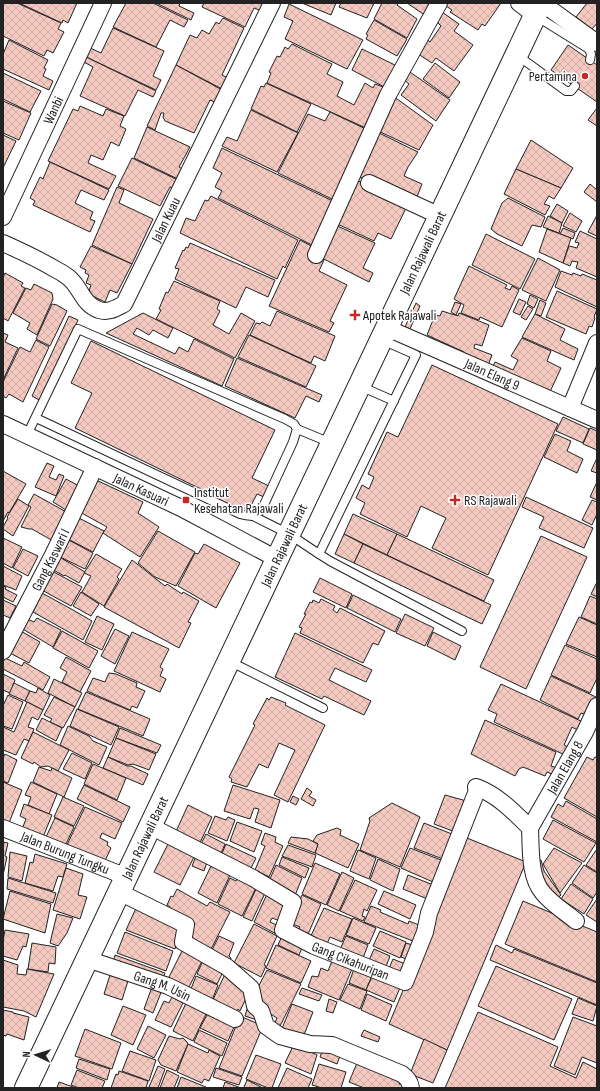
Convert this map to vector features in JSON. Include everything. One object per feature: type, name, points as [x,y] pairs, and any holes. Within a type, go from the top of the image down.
[{"type":"highway","name":"Jalan Rajawali Barat","points":[[26,1088],[516,55],[534,6]]},
{"type":"street","name":"Wanbi","points":[[3,217],[103,3]]},
{"type":"street","name":"Jalan Kuau","points":[[3,243],[38,259],[68,277],[77,286],[82,297],[90,306],[100,310],[111,311],[124,304],[272,3]]},
{"type":"street","points":[[316,255],[388,95],[439,3]]},
{"type":"street","points":[[534,6],[597,43]]},
{"type":"street","points":[[369,184],[440,216]]},
{"type":"street","name":"Jalan Elang 9","points":[[384,334],[597,420]]},
{"type":"street","points":[[570,408],[597,343]]},
{"type":"street","name":"Jalan Kasuari","points":[[3,424],[181,508],[277,559]]},
{"type":"street","name":"Gang Kaswari I","points":[[3,651],[53,555],[95,467]]},
{"type":"street","name":"Jalan Elang 8","points":[[530,828],[591,736],[597,706]]},
{"type":"street","name":"Gang Cikahuripan","points":[[150,826],[253,878],[293,902],[283,930],[314,946],[405,982],[425,932],[429,912],[477,788],[492,794],[530,828]]},
{"type":"street","name":"Jalan Burung Tungku","points":[[3,828],[123,884],[186,925],[183,942],[227,967],[251,988],[256,1006],[262,1011],[266,1026],[280,1036],[310,1044],[332,1045],[402,1074],[408,1078],[411,1088]]},
{"type":"street","points":[[530,828],[532,865],[536,881],[542,893],[576,921]]},
{"type":"street","name":"Gang M. Usin","points":[[87,959],[168,986],[235,1019]]},
{"type":"lane","points":[[534,6],[589,49],[591,54],[590,60]]},
{"type":"lane","points":[[516,55],[566,91],[571,91],[575,86]]},
{"type":"lane","points":[[27,435],[78,329],[285,419],[294,424],[297,430],[332,443]]},
{"type":"lane","points":[[319,554],[416,355],[384,334]]},
{"type":"lane","points":[[360,386],[394,401]]},
{"type":"lane","points":[[36,418],[240,514],[253,516],[289,534],[330,561],[462,631]]},
{"type":"lane","points":[[253,516],[262,509],[293,442],[297,430]]},
{"type":"lane","points":[[229,661],[323,708]]},
{"type":"building","points":[[3,3],[17,3],[61,23],[58,29],[64,32],[53,53],[47,50],[44,56],[3,36]]},
{"type":"building","points":[[19,3],[77,3],[68,23],[63,20],[62,23]]},
{"type":"building","points":[[126,3],[153,3],[188,20],[184,27],[170,20],[156,47],[113,27]]},
{"type":"building","points":[[156,3],[180,3],[179,6],[194,13],[191,20]]},
{"type":"building","points":[[204,3],[268,3],[264,12],[254,8],[245,27],[202,7]]},
{"type":"building","points":[[302,3],[336,3],[331,15]]},
{"type":"building","points":[[341,3],[374,3],[367,18],[339,7]]},
{"type":"building","points":[[382,3],[396,3],[417,19],[407,38],[374,19]]},
{"type":"building","points":[[407,3],[430,3],[429,4],[432,7],[426,16]]},
{"type":"building","points":[[501,3],[485,26],[482,24],[478,30],[450,12],[452,10],[443,4]]},
{"type":"building","points":[[587,3],[597,3],[597,23],[592,29],[576,17]]},
{"type":"building","points":[[289,4],[363,40],[347,69],[285,39],[293,21],[284,17]]},
{"type":"building","points":[[442,12],[459,24],[454,31],[473,45],[454,71],[436,58],[432,63],[415,52],[425,38],[430,42],[441,26],[436,21]]},
{"type":"building","points":[[223,18],[244,28],[222,75],[232,80],[226,91],[176,65],[190,35],[197,38],[202,30],[209,34],[216,22],[219,24]]},
{"type":"building","points":[[374,20],[407,39],[397,56],[366,39],[368,35],[366,34]]},
{"type":"building","points":[[113,28],[164,51],[153,76],[161,80],[156,90],[84,56],[88,47],[101,53]]},
{"type":"building","points":[[9,40],[48,60],[44,68],[46,69],[43,76],[53,81],[49,90],[3,69],[3,54]]},
{"type":"building","points":[[292,44],[332,64],[327,74],[343,82],[337,96],[354,105],[365,83],[373,88],[375,84],[386,88],[368,129],[267,83],[271,73],[269,72],[277,56],[280,57],[285,47],[288,49]]},
{"type":"building","points":[[568,45],[597,65],[597,102],[551,70]]},
{"type":"building","points":[[362,49],[399,67],[388,89],[352,70]]},
{"type":"building","points":[[84,56],[156,91],[153,97],[138,90],[125,116],[80,96],[93,67],[82,61]]},
{"type":"building","points":[[435,63],[460,82],[449,98],[423,79]]},
{"type":"building","points":[[176,65],[226,92],[219,104],[210,100],[194,133],[165,121],[163,117],[164,113],[161,113],[155,130],[147,126]]},
{"type":"building","points":[[407,70],[450,100],[436,121],[401,95],[409,84],[402,78]]},
{"type":"building","points":[[3,73],[41,91],[30,112],[3,99]]},
{"type":"building","points":[[266,83],[311,104],[297,132],[251,109],[261,86],[264,87]]},
{"type":"building","points":[[393,96],[433,125],[419,150],[376,130]]},
{"type":"building","points":[[3,101],[31,113],[19,140],[3,133]]},
{"type":"building","points":[[80,106],[103,116],[106,109],[124,116],[120,126],[126,129],[119,146],[111,142],[103,160],[91,155],[88,163],[116,176],[109,189],[48,161],[73,109],[78,111]]},
{"type":"building","points":[[597,108],[597,126],[588,120]]},
{"type":"building","points":[[251,110],[298,133],[277,172],[222,146],[227,137],[237,141]]},
{"type":"building","points":[[330,112],[368,130],[336,201],[278,173],[308,114],[325,121]]},
{"type":"building","points":[[147,127],[190,147],[179,167],[187,172],[182,181],[134,158]]},
{"type":"building","points":[[375,131],[418,152],[404,176],[422,184],[415,202],[355,175]]},
{"type":"building","points":[[3,135],[16,141],[3,168]]},
{"type":"building","points":[[531,140],[573,168],[561,188],[516,169]]},
{"type":"building","points":[[222,148],[335,202],[314,246],[218,198],[222,191],[215,187],[222,173],[213,168]]},
{"type":"building","points":[[132,158],[182,182],[178,191],[170,187],[160,206],[118,186]]},
{"type":"building","points":[[50,162],[109,190],[104,200],[81,190],[75,203],[93,212],[90,219],[95,221],[90,232],[33,205],[35,201],[30,198],[40,177],[43,179]]},
{"type":"building","points":[[516,169],[561,188],[554,199],[549,196],[544,204],[550,206],[545,215],[504,194]]},
{"type":"building","points":[[354,179],[408,204],[391,239],[378,233],[374,241],[333,222]]},
{"type":"building","points":[[590,184],[597,190],[597,202],[584,192]]},
{"type":"building","points":[[117,187],[124,190],[119,203],[153,219],[132,264],[92,245]]},
{"type":"building","points":[[211,196],[298,240],[285,268],[283,266],[277,279],[180,233],[186,218],[195,221],[205,200],[208,201]]},
{"type":"building","points":[[508,198],[545,217],[541,227],[532,225],[522,246],[497,234],[491,229],[502,203]]},
{"type":"building","points":[[557,204],[568,211],[562,223],[550,216]]},
{"type":"building","points":[[570,213],[582,221],[576,232],[563,226]]},
{"type":"building","points":[[597,215],[597,236],[588,232]]},
{"type":"building","points":[[548,216],[562,223],[559,233],[543,227]]},
{"type":"building","points":[[333,224],[375,243],[363,268],[373,273],[369,282],[320,257]]},
{"type":"building","points":[[563,228],[575,233],[573,239],[560,234]]},
{"type":"building","points":[[547,229],[571,238],[563,263],[539,252]]},
{"type":"building","points":[[580,231],[597,239],[597,277],[576,268],[578,262],[572,261],[570,266],[563,263],[569,246],[577,248],[579,243],[575,242]]},
{"type":"building","points":[[486,234],[535,259],[520,289],[472,265]]},
{"type":"building","points":[[300,240],[315,248],[312,254],[324,260],[319,271],[347,285],[330,321],[334,323],[329,332],[269,306]]},
{"type":"building","points":[[190,243],[275,280],[268,297],[246,287],[236,308],[175,279],[179,269],[175,268],[183,250],[184,251],[186,247],[188,248]]},
{"type":"building","points":[[91,246],[132,264],[117,293],[110,290],[105,302],[88,294],[91,285],[86,283],[89,275],[85,273],[86,270],[80,267]]},
{"type":"building","points":[[538,258],[560,270],[546,301],[522,290]]},
{"type":"building","points":[[469,266],[507,285],[505,288],[510,290],[512,286],[519,290],[502,327],[480,317],[479,320],[461,313],[464,305],[454,299]]},
{"type":"building","points":[[561,271],[572,275],[573,273],[581,276],[582,274],[597,280],[597,307],[555,287]]},
{"type":"building","points":[[5,273],[23,283],[21,286],[25,288],[8,321],[3,318],[3,277]]},
{"type":"building","points":[[174,281],[220,301],[217,309],[220,311],[213,325],[229,334],[241,313],[255,321],[235,358],[156,319],[161,310],[159,309],[166,292],[168,293]]},
{"type":"building","points":[[34,284],[52,293],[53,299],[37,335],[27,329],[30,323],[13,313],[26,288],[31,290]]},
{"type":"building","points":[[557,291],[597,309],[592,327],[589,326],[586,334],[546,317]]},
{"type":"building","points":[[530,295],[538,299],[534,308],[527,304]]},
{"type":"building","points":[[519,299],[526,302],[520,315],[513,312]]},
{"type":"building","points":[[540,300],[546,303],[541,316],[535,314]]},
{"type":"building","points":[[455,302],[461,304],[456,315],[451,312]]},
{"type":"building","points":[[416,303],[420,306],[410,329],[405,327]]},
{"type":"building","points":[[52,304],[57,305],[67,311],[50,346],[36,339]]},
{"type":"building","points":[[528,306],[533,309],[526,320],[521,317]]},
{"type":"building","points":[[277,311],[335,336],[325,361],[314,356],[311,363],[250,335],[256,323],[260,324],[262,322],[270,326]]},
{"type":"building","points":[[442,311],[458,316],[459,313],[489,325],[482,346],[475,344],[474,348],[492,355],[487,368],[462,357],[464,352],[427,335],[435,315],[440,316]]},
{"type":"building","points":[[143,313],[173,328],[168,338],[153,330],[149,335],[137,328],[133,334],[175,354],[179,347],[188,352],[194,339],[234,359],[222,386],[106,333]]},
{"type":"building","points":[[535,314],[565,329],[560,340],[578,349],[574,360],[522,337]]},
{"type":"building","points":[[69,316],[78,320],[41,401],[32,396]]},
{"type":"building","points":[[3,333],[8,335],[5,342],[18,348],[3,380]]},
{"type":"building","points":[[249,335],[316,366],[306,387],[238,357]]},
{"type":"building","points":[[522,338],[551,351],[547,361],[561,368],[549,394],[491,370],[495,362],[513,370],[518,360],[511,356]]},
{"type":"building","points":[[36,340],[49,347],[23,402],[9,394],[6,398],[3,396],[3,382],[20,347],[30,352]]},
{"type":"building","points":[[91,341],[275,430],[252,478],[269,486],[264,497],[257,494],[247,513],[75,428],[92,393],[71,383]]},
{"type":"building","points":[[237,358],[322,395],[319,402],[306,396],[295,418],[225,386]]},
{"type":"building","points":[[432,365],[558,424],[488,575],[432,548],[446,518],[421,506],[407,537],[360,514],[365,503],[356,498],[362,485],[369,489],[374,477],[368,474],[387,432],[398,437]]},
{"type":"building","points":[[563,417],[589,429],[583,443],[556,431]]},
{"type":"building","points":[[590,428],[597,431],[597,450],[583,444]]},
{"type":"building","points":[[555,434],[571,441],[567,451],[583,459],[577,473],[544,457]]},
{"type":"building","points":[[597,458],[597,473],[591,471]]},
{"type":"building","points":[[47,463],[54,466],[49,477],[56,480],[59,474],[64,476],[56,496],[35,487]]},
{"type":"building","points":[[3,471],[26,484],[3,521]]},
{"type":"building","points":[[66,479],[79,486],[66,510],[53,502]]},
{"type":"building","points":[[94,479],[143,502],[138,513],[159,527],[140,557],[103,533],[107,527],[78,511]]},
{"type":"building","points":[[597,482],[597,500],[590,497]]},
{"type":"building","points":[[34,494],[68,513],[53,541],[32,529],[21,527],[31,507],[28,505]]},
{"type":"building","points":[[526,497],[593,528],[584,548],[539,528],[544,517],[522,507]]},
{"type":"building","points":[[18,499],[29,506],[13,536],[3,529],[3,527]]},
{"type":"building","points":[[592,500],[597,502],[597,514],[592,525],[582,520]]},
{"type":"building","points":[[353,514],[397,534],[387,555],[344,534]]},
{"type":"building","points":[[77,517],[104,531],[93,552],[66,538]]},
{"type":"building","points":[[158,531],[195,552],[176,586],[155,577],[138,563]]},
{"type":"building","points":[[344,534],[363,544],[354,563],[335,554]]},
{"type":"building","points":[[397,534],[494,580],[484,601],[387,555]]},
{"type":"building","points":[[541,536],[587,557],[526,689],[480,667]]},
{"type":"building","points":[[3,538],[22,547],[12,568],[3,563]]},
{"type":"building","points":[[65,538],[93,553],[85,569],[56,555]]},
{"type":"building","points":[[204,544],[240,563],[216,608],[178,586],[195,553],[198,554]]},
{"type":"building","points":[[363,544],[491,605],[482,624],[354,563]]},
{"type":"building","points":[[23,549],[38,556],[28,576],[13,568]]},
{"type":"building","points":[[96,554],[122,569],[117,577],[119,579],[104,606],[82,592],[91,576],[84,573]]},
{"type":"building","points":[[56,555],[85,572],[79,583],[50,568]]},
{"type":"building","points":[[132,560],[165,586],[167,584],[182,594],[183,592],[199,601],[188,622],[191,623],[179,648],[104,607]]},
{"type":"building","points":[[3,566],[22,576],[16,590],[3,585]]},
{"type":"building","points":[[50,570],[82,587],[71,606],[40,589]]},
{"type":"building","points":[[320,578],[352,594],[346,608],[313,592]]},
{"type":"building","points":[[597,582],[597,597],[591,594]]},
{"type":"building","points":[[3,586],[6,587],[5,589],[17,595],[13,602],[3,597]]},
{"type":"building","points":[[81,592],[99,604],[91,616],[73,606]]},
{"type":"building","points":[[42,593],[92,621],[83,640],[33,612]]},
{"type":"building","points":[[353,595],[401,619],[395,632],[347,608]]},
{"type":"building","points":[[590,596],[597,599],[597,624],[581,617]]},
{"type":"building","points":[[321,599],[335,606],[333,610],[337,613],[340,608],[385,631],[378,645],[373,643],[363,663],[300,633],[302,628],[299,627],[310,602],[312,603],[313,600],[319,603]]},
{"type":"building","points":[[3,600],[16,606],[10,618],[3,615]]},
{"type":"building","points":[[405,614],[434,628],[425,646],[396,633]]},
{"type":"building","points":[[97,616],[114,624],[102,650],[85,642]]},
{"type":"building","points":[[579,617],[597,625],[597,657],[566,644]]},
{"type":"building","points":[[25,618],[34,622],[37,618],[61,630],[53,647],[21,628]]},
{"type":"building","points":[[115,629],[129,636],[115,664],[101,656]]},
{"type":"building","points":[[19,630],[40,642],[29,663],[8,652]]},
{"type":"building","points":[[62,631],[98,651],[89,668],[53,648]]},
{"type":"building","points":[[132,632],[169,649],[160,667],[163,669],[160,676],[166,679],[160,692],[114,671]]},
{"type":"building","points":[[433,632],[461,646],[455,660],[427,646]]},
{"type":"building","points":[[295,633],[372,670],[366,682],[335,668],[329,680],[371,701],[364,715],[324,696],[322,699],[275,677]]},
{"type":"building","points":[[565,645],[597,659],[597,678],[590,693],[551,675]]},
{"type":"building","points":[[66,657],[91,671],[80,692],[62,682],[67,672],[60,668]]},
{"type":"building","points":[[5,658],[22,666],[24,662],[50,677],[43,690],[3,669],[3,662]]},
{"type":"building","points":[[109,673],[116,674],[137,683],[136,687],[145,691],[137,708],[132,706],[130,710],[87,691],[93,678],[105,682]]},
{"type":"building","points":[[3,674],[15,680],[10,693],[3,690]]},
{"type":"building","points":[[551,676],[596,697],[587,715],[581,713],[578,719],[540,700]]},
{"type":"building","points":[[54,679],[82,693],[75,707],[48,693]]},
{"type":"building","points":[[14,683],[30,691],[25,701],[9,694]]},
{"type":"building","points":[[501,684],[583,722],[579,731],[572,727],[564,745],[570,748],[567,756],[494,722],[497,714],[488,710]]},
{"type":"building","points":[[38,688],[50,695],[43,710],[25,701],[30,691],[36,693]]},
{"type":"building","points":[[86,692],[150,719],[143,736],[78,709]]},
{"type":"building","points":[[8,695],[23,702],[12,729],[3,726],[3,706]]},
{"type":"building","points":[[54,697],[75,707],[63,728],[50,722],[52,719],[44,715]]},
{"type":"building","points":[[271,697],[286,703],[285,705],[325,725],[288,802],[274,795],[295,750],[279,743],[268,768],[259,764],[247,787],[231,782],[232,779],[229,777],[255,725],[253,724],[267,698],[269,700]]},
{"type":"building","points":[[27,702],[43,710],[38,720],[32,717],[28,727],[34,729],[29,741],[24,739],[16,755],[3,750],[3,727],[14,732]]},
{"type":"building","points":[[77,709],[119,727],[111,745],[70,726]]},
{"type":"building","points":[[42,718],[62,728],[56,741],[36,730]]},
{"type":"building","points":[[485,720],[556,752],[551,766],[557,768],[554,775],[547,772],[545,776],[523,767],[519,769],[515,776],[471,754]]},
{"type":"building","points":[[68,726],[89,736],[93,741],[107,747],[99,765],[60,745]]},
{"type":"building","points":[[120,728],[161,745],[157,753],[116,738]]},
{"type":"building","points":[[33,732],[69,750],[58,771],[48,766],[41,767],[34,762],[33,764],[21,758]]},
{"type":"building","points":[[116,738],[156,754],[149,770],[133,764],[128,765],[108,757]]},
{"type":"building","points":[[72,753],[92,763],[85,779],[63,769]]},
{"type":"building","points":[[5,754],[17,760],[8,783],[3,781],[3,758]]},
{"type":"building","points":[[108,757],[148,774],[143,785],[103,768]]},
{"type":"building","points":[[587,757],[593,760],[595,757],[597,758],[597,817],[564,798]]},
{"type":"building","points":[[93,764],[126,778],[117,800],[84,784]]},
{"type":"building","points":[[39,767],[51,771],[52,768],[72,778],[64,797],[33,782]]},
{"type":"building","points":[[3,782],[22,790],[9,823],[3,821]]},
{"type":"building","points":[[31,782],[57,794],[49,814],[28,805],[31,797],[25,795]]},
{"type":"building","points":[[84,785],[130,807],[123,822],[77,799]]},
{"type":"building","points":[[233,785],[280,800],[271,828],[255,822],[259,809],[254,808],[250,819],[224,811]]},
{"type":"building","points":[[307,788],[312,792],[309,796],[316,800],[313,806],[301,799]]},
{"type":"building","points":[[445,795],[470,802],[458,833],[434,824]]},
{"type":"building","points":[[293,796],[299,799],[296,805],[290,802]]},
{"type":"building","points":[[63,797],[84,806],[74,826],[54,817]]},
{"type":"building","points":[[566,801],[597,819],[597,842],[551,817],[558,804],[563,807]]},
{"type":"building","points":[[392,803],[420,817],[400,867],[360,850],[370,821],[369,818]]},
{"type":"building","points":[[24,804],[52,815],[43,837],[22,829],[26,819],[20,816]]},
{"type":"building","points":[[188,805],[212,817],[198,847],[174,836]]},
{"type":"building","points":[[85,807],[122,823],[115,839],[102,833],[100,838],[108,842],[107,845],[111,848],[104,863],[66,847]]},
{"type":"building","points":[[215,816],[226,820],[228,817],[235,820],[227,841],[208,833]]},
{"type":"building","points":[[55,818],[74,827],[65,846],[46,837]]},
{"type":"building","points":[[553,820],[596,843],[584,862],[543,839]]},
{"type":"building","points":[[237,822],[262,831],[254,852],[230,841]]},
{"type":"building","points":[[424,823],[457,836],[448,861],[414,848]]},
{"type":"building","points":[[337,828],[341,830],[340,835],[359,844],[348,868],[315,853],[318,844],[313,841],[317,835]]},
{"type":"building","points":[[265,833],[276,837],[275,842],[283,846],[269,877],[255,870],[265,846],[261,844]]},
{"type":"building","points":[[206,834],[225,844],[219,858],[199,848]]},
{"type":"building","points":[[291,837],[308,839],[318,844],[315,853],[288,843]]},
{"type":"building","points":[[467,838],[526,862],[447,1050],[389,1024]]},
{"type":"building","points":[[3,842],[8,843],[3,875]]},
{"type":"building","points":[[168,844],[194,857],[180,885],[154,872]]},
{"type":"building","points":[[226,844],[256,858],[249,872],[220,858]]},
{"type":"building","points":[[288,845],[316,855],[312,867],[282,856]]},
{"type":"building","points":[[410,848],[441,860],[433,882],[401,868]]},
{"type":"building","points":[[554,848],[582,863],[560,893],[543,864]]},
{"type":"building","points":[[597,849],[597,872],[586,865]]},
{"type":"building","points":[[358,850],[376,858],[369,879],[350,871]]},
{"type":"building","points":[[10,852],[27,856],[22,881],[8,877]]},
{"type":"building","points":[[35,854],[67,864],[63,877],[58,876],[53,891],[25,883],[30,862],[33,863]]},
{"type":"building","points":[[196,856],[207,862],[204,871],[192,866]]},
{"type":"building","points":[[282,857],[309,868],[305,878],[279,865]]},
{"type":"building","points":[[378,859],[400,869],[393,891],[370,880]]},
{"type":"building","points":[[541,860],[544,871],[561,895],[556,899],[550,889],[548,890],[537,861]]},
{"type":"building","points":[[315,863],[340,874],[326,905],[302,894]]},
{"type":"building","points":[[276,865],[302,878],[294,898],[267,886]]},
{"type":"building","points":[[584,865],[597,873],[597,892],[593,898],[572,883]]},
{"type":"building","points":[[211,866],[230,875],[217,903],[198,893]]},
{"type":"building","points":[[66,868],[83,874],[78,895],[87,897],[80,919],[53,910]]},
{"type":"building","points":[[342,872],[354,878],[339,911],[327,905]]},
{"type":"building","points":[[408,875],[436,886],[430,900],[403,889]]},
{"type":"building","points":[[238,876],[257,886],[242,916],[218,904],[230,878],[236,881]]},
{"type":"building","points":[[8,878],[56,893],[53,903],[7,889]]},
{"type":"building","points":[[355,880],[377,890],[367,911],[364,909],[362,916],[365,917],[363,921],[340,911]]},
{"type":"building","points":[[571,884],[593,899],[584,914],[561,899]]},
{"type":"building","points":[[257,887],[266,891],[252,921],[243,917]]},
{"type":"building","points":[[177,889],[207,906],[210,902],[230,912],[209,953],[184,940],[168,911],[170,907],[167,905],[171,896],[173,897]]},
{"type":"building","points":[[10,891],[51,904],[45,933],[3,919]]},
{"type":"building","points":[[384,891],[416,905],[410,919],[378,904]]},
{"type":"building","points":[[268,892],[290,903],[283,922],[272,918],[270,922],[281,927],[278,935],[254,922]]},
{"type":"building","points":[[302,895],[321,904],[306,939],[296,935],[300,927],[290,923]]},
{"type":"building","points":[[597,899],[597,922],[586,915]]},
{"type":"building","points":[[523,901],[597,932],[597,982],[505,944]]},
{"type":"building","points":[[137,906],[183,927],[175,949],[126,930]]},
{"type":"building","points":[[371,906],[381,910],[380,912],[408,924],[409,921],[424,927],[418,943],[364,922]]},
{"type":"building","points":[[324,908],[352,919],[342,942],[330,937],[325,948],[309,940]]},
{"type":"building","points":[[57,914],[73,918],[67,933],[58,946],[50,943]]},
{"type":"building","points":[[353,918],[376,928],[369,944],[346,935]]},
{"type":"building","points":[[254,924],[277,936],[264,965],[266,966],[261,977],[234,963]]},
{"type":"building","points":[[5,930],[29,934],[26,947],[23,946],[17,960],[3,956]]},
{"type":"building","points":[[380,931],[406,942],[400,958],[373,946]]},
{"type":"building","points":[[125,932],[173,951],[166,971],[117,953]]},
{"type":"building","points":[[283,934],[304,943],[299,955],[278,945]]},
{"type":"building","points":[[219,936],[234,943],[229,956],[231,958],[228,966],[210,954]]},
{"type":"building","points":[[346,936],[368,945],[361,963],[338,954]]},
{"type":"building","points":[[32,943],[56,947],[55,964],[49,963],[48,972],[28,969]]},
{"type":"building","points":[[406,943],[416,946],[411,961],[401,957]]},
{"type":"building","points":[[276,945],[311,961],[301,983],[266,968]]},
{"type":"building","points":[[496,945],[512,953],[514,949],[597,983],[597,1005],[490,960]]},
{"type":"building","points":[[184,947],[204,957],[187,991],[167,981]]},
{"type":"building","points":[[374,949],[390,956],[384,972],[367,965]]},
{"type":"building","points":[[115,955],[165,973],[161,982],[112,965]]},
{"type":"building","points":[[334,956],[354,964],[339,1000],[308,987],[312,976],[318,977],[321,968],[328,971]]},
{"type":"building","points":[[204,958],[225,968],[217,984],[197,974]]},
{"type":"building","points":[[393,959],[410,966],[404,981],[387,973]]},
{"type":"building","points":[[3,960],[18,965],[17,974],[26,975],[27,969],[54,974],[36,1017],[24,1011],[3,1007]]},
{"type":"building","points":[[355,966],[373,973],[366,990],[349,983]]},
{"type":"building","points":[[496,966],[572,999],[554,1040],[478,1006]]},
{"type":"building","points":[[267,970],[301,984],[278,1030],[273,1027],[277,1018],[258,1006],[255,993]]},
{"type":"building","points":[[226,972],[250,990],[240,1011],[238,1009],[235,1015],[211,1004]]},
{"type":"building","points":[[374,972],[402,983],[394,1002],[366,990]]},
{"type":"building","points":[[110,975],[128,981],[122,1000],[104,994]]},
{"type":"building","points":[[196,976],[218,985],[211,1003],[189,994]]},
{"type":"building","points":[[348,984],[367,991],[360,1009],[340,1000]]},
{"type":"building","points":[[152,987],[162,990],[153,1013],[144,1009]]},
{"type":"building","points":[[302,988],[322,995],[319,1001],[299,994]]},
{"type":"building","points":[[367,994],[392,1005],[386,1021],[361,1010]]},
{"type":"building","points":[[172,997],[183,1003],[171,1027],[155,1020],[164,1001],[169,1003]]},
{"type":"building","points":[[578,998],[597,1006],[593,1021],[572,1014]]},
{"type":"building","points":[[329,999],[337,1002],[333,1013],[326,1011]]},
{"type":"building","points":[[186,1003],[207,1012],[193,1041],[173,1031]]},
{"type":"building","points":[[292,1004],[313,1012],[302,1040],[281,1031]]},
{"type":"building","points":[[123,1006],[146,1015],[133,1045],[111,1035]]},
{"type":"building","points":[[248,1006],[257,1020],[245,1016]]},
{"type":"building","points":[[3,1010],[29,1017],[24,1040],[7,1034],[6,1036],[3,1035]]},
{"type":"building","points":[[478,1012],[558,1047],[550,1066],[576,1078],[583,1062],[597,1069],[597,1088],[445,1088]]},
{"type":"building","points":[[208,1013],[234,1027],[228,1041],[200,1028]]},
{"type":"building","points":[[240,1016],[263,1026],[242,1076],[219,1068]]},
{"type":"building","points":[[573,1017],[597,1026],[597,1063],[582,1057],[575,1075],[554,1066]]},
{"type":"building","points":[[148,1026],[166,1035],[154,1058],[137,1049]]},
{"type":"building","points":[[85,1029],[121,1043],[112,1069],[75,1056]]},
{"type":"building","points":[[199,1030],[227,1043],[222,1056],[194,1042]]},
{"type":"building","points":[[364,1030],[380,1037],[378,1042],[361,1036]]},
{"type":"building","points":[[169,1036],[180,1039],[183,1038],[188,1044],[176,1071],[161,1065],[158,1060]]},
{"type":"building","points":[[424,1039],[447,1050],[433,1083],[410,1074]]},
{"type":"building","points":[[188,1044],[208,1053],[209,1050],[220,1056],[209,1081],[204,1079],[202,1083],[177,1072]]},
{"type":"building","points":[[294,1044],[317,1055],[311,1074],[285,1063]]},
{"type":"building","points":[[323,1049],[340,1056],[337,1064],[320,1057]]},
{"type":"building","points":[[130,1051],[156,1060],[149,1081],[122,1071]]},
{"type":"building","points":[[256,1055],[281,1064],[272,1088],[268,1088],[246,1079]]},
{"type":"building","points":[[79,1059],[110,1069],[107,1080],[76,1068]]},
{"type":"building","points":[[357,1063],[400,1082],[399,1084],[404,1085],[405,1088],[364,1088],[349,1082]]},
{"type":"building","points":[[319,1064],[346,1072],[341,1088],[322,1088],[312,1085]]},
{"type":"building","points":[[158,1066],[165,1069],[158,1088],[151,1088],[149,1087]]},
{"type":"building","points":[[216,1068],[242,1077],[239,1085],[213,1077]]},
{"type":"building","points":[[287,1068],[312,1079],[308,1088],[278,1088]]},
{"type":"building","points":[[77,1070],[105,1081],[102,1088],[79,1088],[71,1085]]},
{"type":"building","points":[[167,1070],[179,1076],[174,1088],[160,1088]]},
{"type":"building","points":[[119,1071],[148,1081],[146,1088],[111,1088],[116,1074],[118,1075]]},
{"type":"building","points":[[181,1077],[206,1087],[177,1088]]},
{"type":"building","points":[[247,1080],[263,1088],[244,1087]]},
{"type":"building","points":[[59,1082],[76,1088],[57,1088]]},
{"type":"building","points":[[225,1082],[241,1088],[223,1088]]},
{"type":"place","name":"Pertamina","points":[[585,76]]},
{"type":"place","name":"Apotek Rajawali","points":[[355,315]]},
{"type":"place","name":"Institut Kesehatan Rajawali","points":[[186,500]]},
{"type":"place","name":"RS Rajawali","points":[[455,500]]}]
